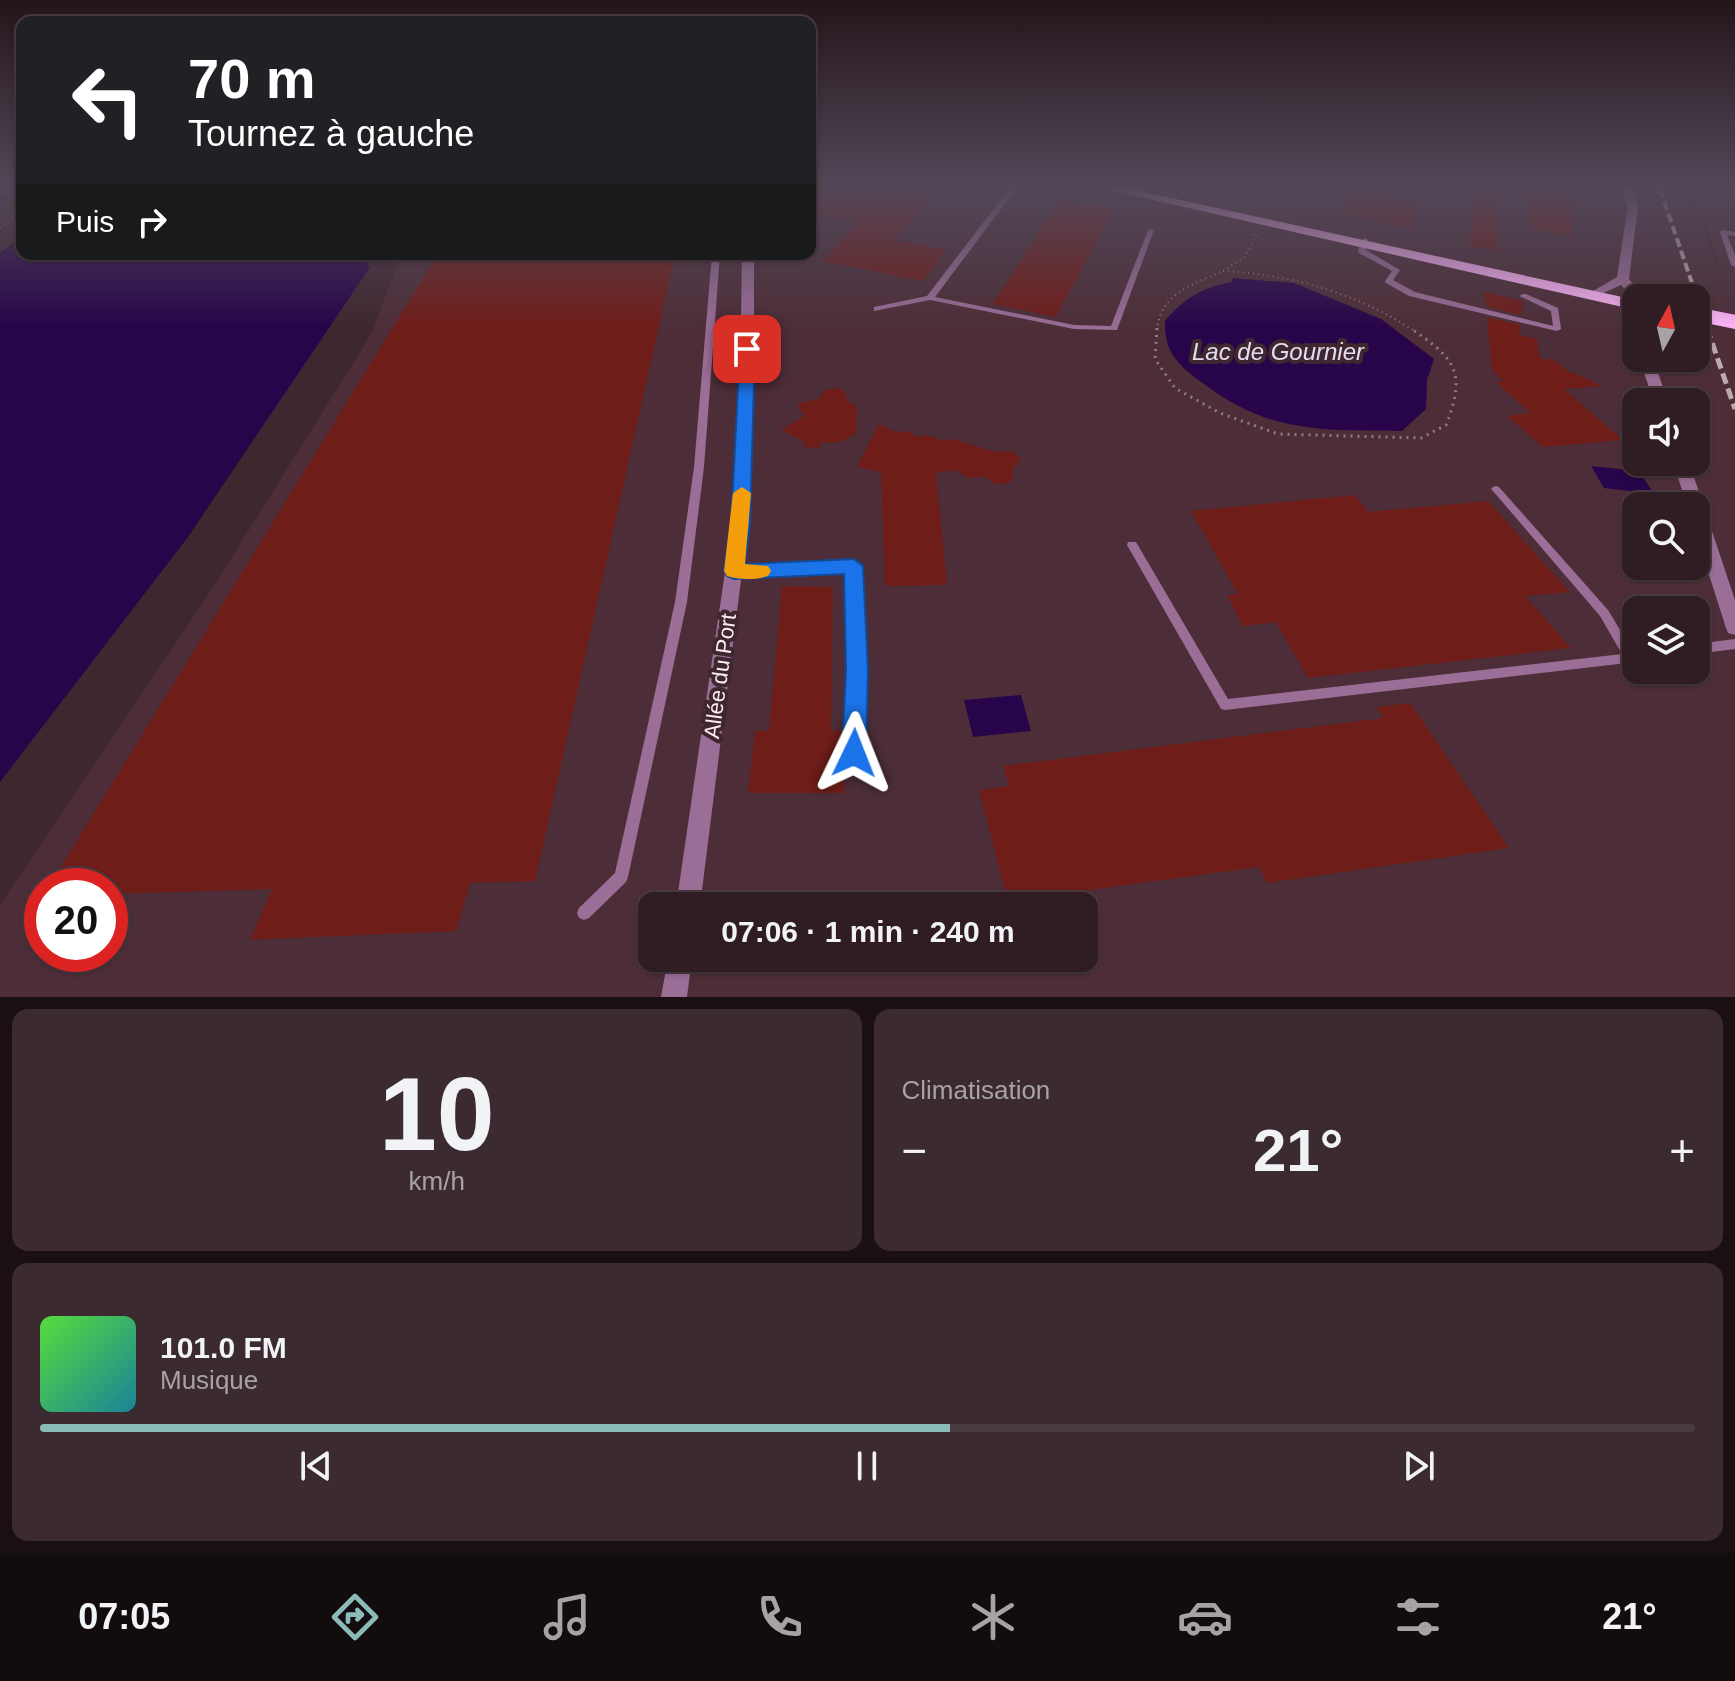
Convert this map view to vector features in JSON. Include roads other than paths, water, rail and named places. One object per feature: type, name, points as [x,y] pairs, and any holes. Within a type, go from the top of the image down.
[{"type":"main road","points":[[1329,236],[1622,298]]},
{"type":"main road","points":[[1332,236],[1622,298]]},
{"type":"main road","points":[[1710,317],[1735,322]]},
{"type":"street","points":[[1626,284],[1623,279],[1629,236]]},
{"type":"street","name":"Allée du Port","points":[[690,892],[740,524],[747,381],[748,260]]},
{"type":"street","points":[[1599,291],[1623,279]]},
{"type":"street","points":[[1710,550],[1735,628]]},
{"type":"street","points":[[674,997],[678,972]]},
{"type":"lane","points":[[930,298],[978,236]]},
{"type":"lane","points":[[877,309],[930,298],[1074,327],[1114,328],[1149,236]]},
{"type":"lane","points":[[1724,236],[1735,265]]},
{"type":"lane","points":[[1364,243],[1362,251],[1396,270],[1389,281],[1412,294],[1557,329],[1555,310],[1523,296]]},
{"type":"lane","points":[[584,913],[621,877],[681,602],[699,467],[716,260]]},
{"type":"lane","points":[[1496,489],[1604,613],[1622,640]]},
{"type":"lane","points":[[1132,545],[1225,705],[1622,658]]},
{"type":"lane","points":[[734,571],[854,566],[857,671],[854,753]]},
{"type":"lane","points":[[1710,647],[1735,644]]},
{"type":"water","points":[[16,241],[16,260],[365,260],[370,267],[188,537],[0,782],[0,253]]},
{"type":"water","name":"Lac de Gournier","points":[[1233,278],[1294,283],[1381,319],[1434,359],[1427,380],[1426,409],[1402,431],[1322,429],[1275,421],[1228,400],[1204,384],[1187,371],[1170,350],[1165,321],[1194,295],[1231,282]]},
{"type":"water","points":[[1591,466],[1622,469],[1622,476],[1642,476],[1653,492],[1637,492],[1604,488]]},
{"type":"water","points":[[1021,695],[1031,731],[973,737],[964,700]]},
{"type":"railway","points":[[1676,236],[1692,284]]},
{"type":"railway","points":[[1710,337],[1735,409]]}]
